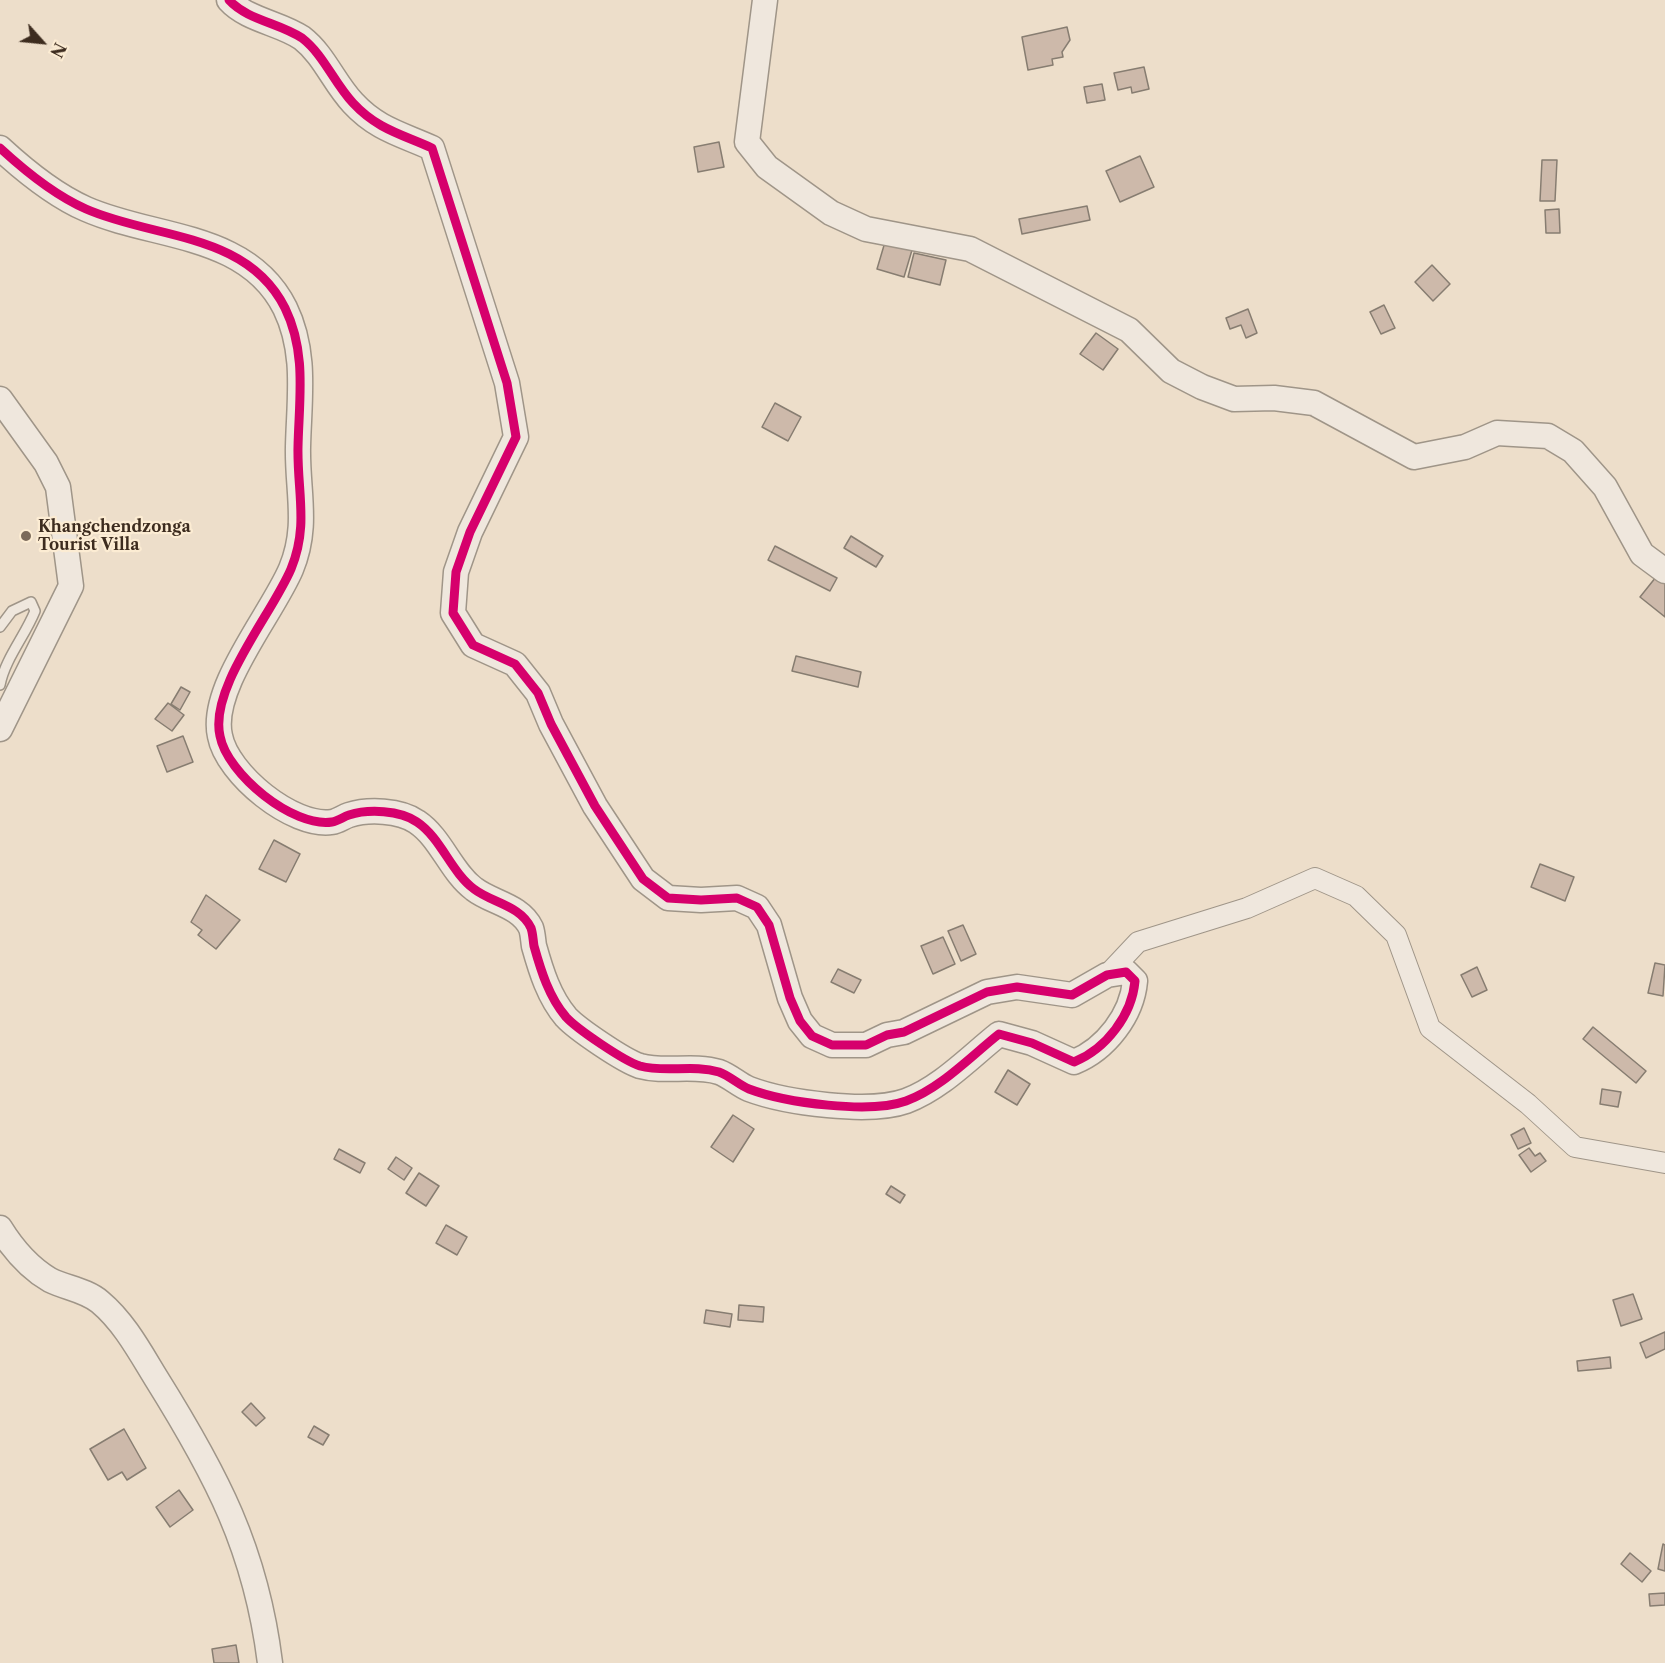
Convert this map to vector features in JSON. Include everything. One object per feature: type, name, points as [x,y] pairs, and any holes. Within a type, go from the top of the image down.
[{"type":"street","points":[[229,0],[261,20],[301,38],[324,62],[351,102],[376,125],[432,148],[507,383],[516,437],[470,532],[456,573],[453,613],[473,645],[515,664],[538,693],[551,724],[595,806],[643,879],[668,898],[701,900],[737,898],[757,907],[769,925],[790,998],[800,1021],[812,1036],[832,1045],[866,1045],[887,1035],[904,1032],[987,992],[1017,987],[1072,994],[1107,975],[1138,942],[1247,908],[1315,878],[1356,896],[1396,935],[1430,1028],[1528,1104],[1575,1147],[1665,1163]]},
{"type":"street","points":[[765,0],[747,142],[767,167],[831,213],[866,229],[970,249],[1128,330],[1171,370],[1202,387],[1234,399],[1274,398],[1314,403],[1414,457],[1465,447],[1497,433],[1548,435],[1573,451],[1605,487],[1642,554],[1665,571]]},
{"type":"street","points":[[0,148],[59,195],[88,210],[144,228],[191,238],[241,259],[263,279],[284,306],[299,347],[301,387],[298,452],[302,534],[291,569],[232,676],[218,714],[220,740],[248,784],[272,801],[315,820],[332,822],[352,814],[370,811],[403,815],[420,823],[474,890],[514,910],[530,926],[544,978],[554,1002],[571,1022],[638,1065],[702,1069],[722,1073],[746,1088],[780,1098],[818,1104],[870,1105],[903,1102],[931,1088],[999,1034],[1032,1043],[1074,1062],[1103,1044],[1131,1005],[1135,981],[1126,972],[1107,975]]},
{"type":"street","points":[[0,399],[46,463],[58,487],[71,586],[4,694],[0,729]]},
{"type":"street","points":[[0,1228],[23,1260],[50,1280],[99,1300],[132,1340],[160,1385],[223,1492],[250,1560],[270,1663]]},
{"type":"lane","points":[[0,627],[12,611],[31,602],[35,611],[28,630],[2,673],[4,694]]},
{"type":"building","points":[[1067,27],[1070,40],[1062,52],[1063,57],[1052,59],[1053,65],[1028,70],[1022,37]]},
{"type":"building","points":[[1144,67],[1149,89],[1132,93],[1131,87],[1118,90],[1114,73]]},
{"type":"building","points":[[1102,84],[1105,100],[1087,103],[1084,87]]},
{"type":"building","points":[[719,142],[724,167],[698,172],[694,147]]},
{"type":"building","points":[[1140,156],[1154,187],[1120,202],[1106,171]]},
{"type":"building","points":[[1542,160],[1557,160],[1555,201],[1540,201]]},
{"type":"building","points":[[1087,206],[1090,220],[1022,234],[1019,219]]},
{"type":"building","points":[[1559,209],[1560,233],[1546,233],[1545,210]]},
{"type":"building","points":[[885,242],[912,250],[904,277],[877,269]]},
{"type":"building","points":[[914,253],[946,260],[940,285],[908,277]]},
{"type":"building","points":[[1432,265],[1450,284],[1433,301],[1415,282]]},
{"type":"building","points":[[1384,305],[1395,328],[1381,334],[1370,312]]},
{"type":"building","points":[[1248,309],[1257,333],[1246,338],[1241,325],[1230,329],[1226,318]]},
{"type":"building","points":[[1096,333],[1118,349],[1103,370],[1080,354]]},
{"type":"building","points":[[775,403],[801,417],[788,441],[762,427]]},
{"type":"building","points":[[851,536],[883,556],[876,567],[844,548]]},
{"type":"building","points":[[775,546],[837,578],[830,591],[768,560]]},
{"type":"building","points":[[1656,577],[1665,584],[1665,617],[1640,597]]},
{"type":"building","points":[[796,656],[861,672],[858,687],[792,671]]},
{"type":"building","points":[[181,687],[190,692],[180,710],[171,704]]},
{"type":"building","points":[[168,703],[184,715],[172,731],[155,719]]},
{"type":"building","points":[[183,736],[193,762],[167,772],[157,746]]},
{"type":"building","points":[[274,840],[300,854],[286,882],[259,869]]},
{"type":"building","points":[[1540,864],[1574,877],[1565,901],[1531,887]]},
{"type":"building","points":[[206,895],[240,920],[216,949],[198,935],[202,930],[191,922]]},
{"type":"building","points":[[963,925],[976,954],[961,961],[948,931]]},
{"type":"building","points":[[943,937],[955,964],[933,974],[921,946]]},
{"type":"building","points":[[1655,963],[1665,965],[1663,996],[1648,993]]},
{"type":"building","points":[[1477,967],[1487,990],[1472,997],[1461,975]]},
{"type":"building","points":[[838,969],[861,980],[854,993],[831,982]]},
{"type":"building","points":[[1593,1027],[1646,1071],[1636,1083],[1583,1039]]},
{"type":"building","points":[[1008,1070],[1030,1084],[1017,1105],[995,1092]]},
{"type":"building","points":[[1602,1089],[1621,1092],[1618,1107],[1600,1104]]},
{"type":"building","points":[[733,1115],[754,1129],[733,1162],[711,1147]]},
{"type":"building","points":[[1524,1128],[1531,1143],[1518,1149],[1511,1135]]},
{"type":"building","points":[[1529,1148],[1535,1156],[1540,1153],[1546,1161],[1531,1172],[1519,1155]]},
{"type":"building","points":[[339,1149],[365,1163],[360,1173],[334,1159]]},
{"type":"building","points":[[396,1157],[412,1168],[404,1180],[388,1169]]},
{"type":"building","points":[[419,1173],[439,1186],[426,1206],[406,1193]]},
{"type":"building","points":[[891,1186],[905,1195],[900,1203],[886,1194]]},
{"type":"building","points":[[446,1225],[467,1237],[457,1255],[436,1243]]},
{"type":"building","points":[[1633,1294],[1642,1319],[1621,1326],[1613,1300]]},
{"type":"building","points":[[739,1305],[764,1307],[763,1322],[738,1320]]},
{"type":"building","points":[[706,1310],[732,1314],[730,1327],[704,1323]]},
{"type":"building","points":[[1665,1332],[1665,1349],[1646,1358],[1640,1343]]},
{"type":"building","points":[[1610,1357],[1611,1368],[1578,1371],[1577,1361]]},
{"type":"building","points":[[251,1403],[265,1418],[256,1426],[242,1412]]},
{"type":"building","points":[[314,1426],[329,1435],[323,1445],[308,1437]]},
{"type":"building","points":[[124,1429],[146,1468],[127,1480],[122,1472],[108,1480],[90,1449]]},
{"type":"building","points":[[179,1490],[193,1510],[170,1527],[156,1507]]},
{"type":"building","points":[[1663,1544],[1665,1545],[1665,1571],[1658,1569]]},
{"type":"building","points":[[1630,1553],[1651,1571],[1642,1582],[1621,1564]]},
{"type":"building","points":[[1665,1593],[1665,1605],[1650,1606],[1649,1594]]},
{"type":"building","points":[[236,1645],[239,1663],[214,1663],[212,1649]]},
{"type":"cycle path","points":[[0,148],[41,182],[86,209],[113,219],[197,241],[223,251],[247,265],[268,283],[285,308],[292,325],[300,376],[298,447],[300,538],[291,569],[233,674],[219,717],[220,736],[225,751],[235,766],[264,796],[281,807],[316,822],[332,822],[349,815],[374,811],[402,815],[417,822],[433,837],[466,882],[481,894],[513,909],[526,920],[531,928],[534,946],[546,983],[566,1017],[601,1044],[640,1066],[659,1069],[709,1070],[719,1072],[749,1089],[784,1099],[828,1105],[871,1107],[890,1105],[919,1095],[955,1071],[999,1034],[1032,1043],[1074,1062],[1097,1049],[1107,1040],[1129,1006],[1135,981],[1126,972],[1107,975],[1072,995],[1017,987],[987,992],[904,1032],[887,1035],[866,1045],[832,1045],[812,1036],[800,1021],[790,998],[769,925],[757,907],[737,898],[701,900],[668,898],[643,879],[595,806],[551,724],[538,693],[515,664],[473,645],[453,613],[456,572],[470,532],[516,437],[507,383],[432,148],[371,119],[346,95],[317,53],[302,38],[254,17],[236,7],[229,0]]},
{"type":"place","name":"Khangchendzonga Tourist Villa","points":[[26,536]]}]
